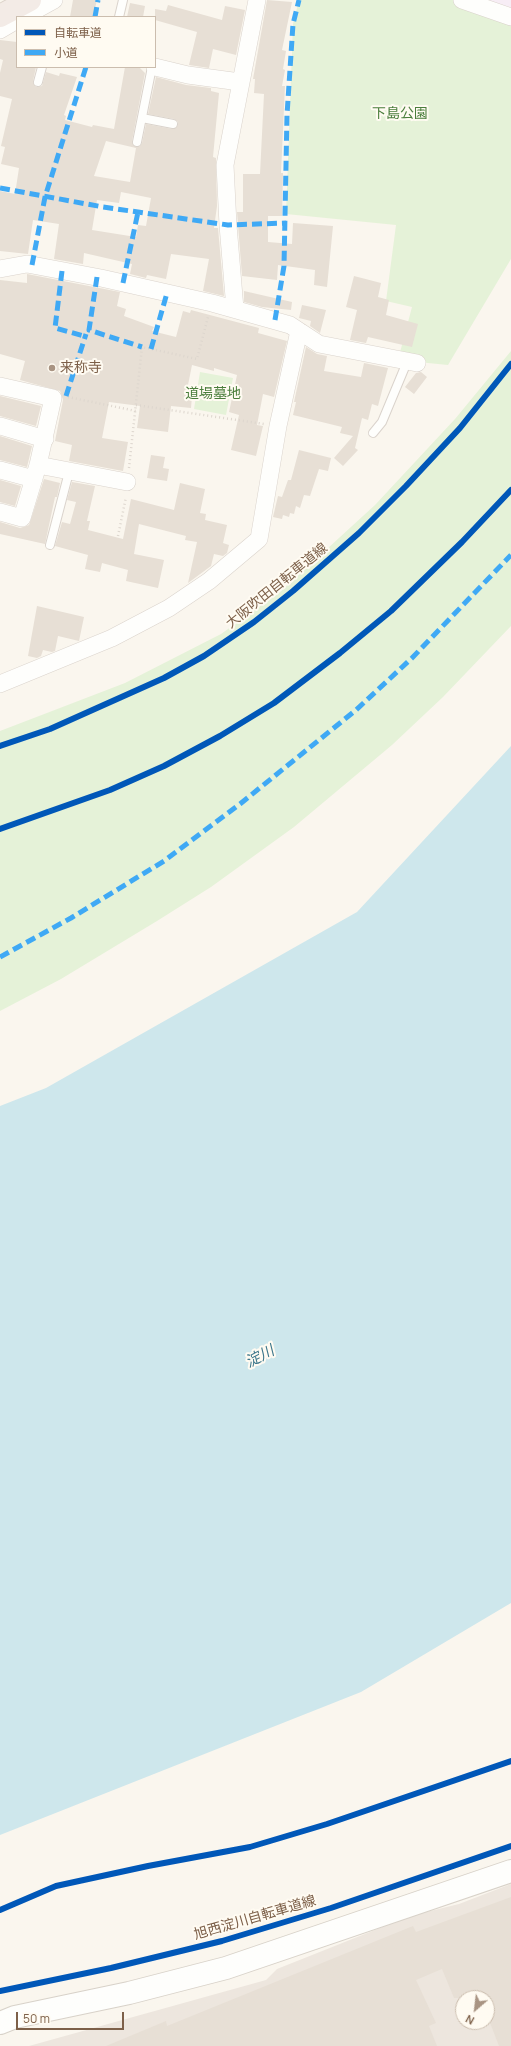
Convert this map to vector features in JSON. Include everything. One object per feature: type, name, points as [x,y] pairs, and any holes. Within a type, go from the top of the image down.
[{"type":"highway","points":[[4,27],[30,0]]},
{"type":"street","points":[[25,16],[54,0]]},
{"type":"street","points":[[235,309],[225,165],[257,0]]},
{"type":"street","points":[[462,0],[511,17]]},
{"type":"street","points":[[4,27],[16,21]]},
{"type":"street","points":[[156,68],[188,75],[240,82]]},
{"type":"street","points":[[0,269],[27,264],[101,278],[212,303],[290,325],[319,344],[412,362]]},
{"type":"street","points":[[0,684],[112,638],[169,608],[209,581],[259,539],[278,426],[300,331]]},
{"type":"street","points":[[0,386],[53,398],[45,439],[22,518],[0,512]]},
{"type":"street","points":[[0,426],[45,439]]},
{"type":"street","points":[[0,470],[69,472],[127,482]]},
{"type":"street","points":[[0,2023],[15,2017],[129,1993],[226,1968],[511,1871]]},
{"type":"lane","points":[[119,16],[123,0]]},
{"type":"lane","points":[[38,82],[42,68]]},
{"type":"lane","points":[[137,142],[153,68]]},
{"type":"lane","points":[[142,118],[173,124]]},
{"type":"lane","points":[[373,433],[382,422],[412,362]]},
{"type":"lane","points":[[50,545],[69,472]]},
{"type":"path","points":[[118,536],[128,488],[127,482],[136,412],[142,347],[196,359],[212,303]]},
{"type":"path","points":[[53,398],[66,396],[136,412]]},
{"type":"path","points":[[136,405],[278,426]]},
{"type":"shaded area","points":[[484,0],[511,0],[511,9]]},
{"type":"shaded area","points":[[511,1884],[511,2046],[29,2046],[266,1980],[277,1969],[410,1916],[459,1904]]},
{"type":"green space","name":"下島公園","points":[[299,0],[462,0],[511,17],[511,259],[448,365],[398,360],[412,307],[386,301],[396,225],[286,214],[293,24]]},
{"type":"green space","points":[[511,351],[511,626],[443,697],[392,745],[294,827],[211,887],[157,921],[61,979],[0,1011],[0,731],[125,683],[221,634],[280,592],[375,505],[455,419]]},
{"type":"green space","name":"道場墓地","points":[[200,372],[233,378],[226,415],[194,409]]},
{"type":"water","name":"淀川","points":[[511,746],[511,1603],[361,1692],[0,1835],[0,1106],[46,1088],[357,912]]},
{"type":"building","points":[[73,0],[97,0],[93,16],[70,16]]},
{"type":"building","points":[[267,0],[292,2],[282,50],[286,51],[282,86],[285,86],[281,173],[283,173],[282,216],[268,216],[268,242],[292,244],[293,223],[333,226],[327,287],[314,285],[315,270],[278,265],[277,280],[242,276],[237,212],[243,212],[243,174],[260,174],[264,94],[254,93],[255,79],[253,79]]},
{"type":"building","points":[[130,3],[145,6],[143,16],[127,16]]},
{"type":"building","points":[[168,5],[222,20],[225,6],[245,10],[236,55],[213,49],[209,68],[189,65],[197,32],[156,20],[155,9],[166,11]]},
{"type":"building","points":[[0,40],[16,42],[16,68],[36,68],[33,81],[36,87],[42,86],[46,72],[59,76],[60,73],[77,77],[64,115],[66,116],[65,120],[92,127],[93,125],[114,129],[125,68],[140,68],[145,73],[132,141],[136,147],[139,147],[142,143],[146,124],[172,129],[178,125],[178,122],[174,119],[148,114],[156,77],[186,85],[211,88],[211,91],[219,93],[213,157],[216,158],[217,206],[214,228],[218,228],[224,296],[203,291],[209,259],[171,254],[166,279],[147,275],[146,278],[130,274],[132,264],[84,253],[83,264],[54,259],[59,224],[33,220],[28,254],[0,251],[0,191],[15,194],[19,168],[1,164],[5,147],[1,146],[12,99],[0,96],[0,73],[3,60],[0,59]],"holes":[[[106,141],[136,148],[130,182],[94,176]],[[121,192],[151,198],[146,226],[138,225],[136,237],[92,230],[97,200],[119,203]]]},
{"type":"building","points":[[27,274],[120,292],[117,306],[126,309],[124,316],[154,327],[152,331],[176,337],[183,311],[190,313],[191,310],[259,328],[258,333],[287,341],[274,397],[263,394],[257,425],[263,426],[256,456],[231,450],[239,415],[229,412],[237,375],[214,368],[214,371],[192,365],[186,395],[192,396],[191,408],[171,406],[168,432],[137,428],[140,406],[109,402],[102,438],[128,442],[123,471],[69,461],[72,445],[55,441],[63,400],[60,391],[20,380],[25,361],[0,354],[0,280],[27,283]]},
{"type":"building","points":[[354,276],[381,283],[378,297],[389,300],[386,315],[418,324],[412,347],[368,337],[366,343],[350,340],[357,310],[346,307]]},
{"type":"building","points":[[244,291],[292,302],[291,310],[262,307],[244,302]]},
{"type":"building","points":[[302,305],[326,310],[320,333],[310,326],[311,321],[299,318]]},
{"type":"building","points":[[306,347],[317,354],[327,356],[324,371],[361,377],[364,363],[388,368],[378,406],[372,404],[368,420],[362,418],[355,448],[358,450],[343,466],[334,458],[353,436],[340,433],[342,427],[293,415],[296,402],[294,402]]},
{"type":"building","points":[[421,372],[427,377],[414,394],[405,387],[416,373]]},
{"type":"building","points":[[0,396],[41,406],[36,426],[0,416]]},
{"type":"building","points":[[0,436],[32,446],[27,467],[0,460]]},
{"type":"building","points":[[299,450],[331,458],[328,471],[319,469],[310,496],[304,495],[300,508],[296,506],[294,514],[290,513],[289,517],[283,515],[282,519],[273,517],[278,496],[282,497],[288,480],[291,480]]},
{"type":"building","points":[[151,455],[165,457],[163,468],[169,469],[167,481],[147,478]]},
{"type":"building","points":[[44,479],[60,483],[57,497],[55,497],[45,544],[0,534],[0,522],[20,528],[29,525]]},
{"type":"building","points":[[0,480],[21,486],[15,506],[0,502]]},
{"type":"building","points":[[72,482],[95,486],[87,521],[90,521],[88,530],[123,539],[131,499],[174,510],[180,483],[205,489],[200,513],[206,514],[205,520],[227,525],[223,543],[229,545],[227,553],[223,556],[214,554],[211,566],[188,583],[197,542],[185,540],[186,536],[139,524],[134,554],[164,560],[158,588],[126,581],[128,570],[102,563],[100,572],[85,569],[88,555],[55,546],[62,522],[70,524],[76,502],[67,500]]},
{"type":"building","points":[[37,606],[84,617],[79,641],[58,636],[55,651],[52,652],[43,650],[41,656],[37,658],[28,656]]},
{"type":"building","points":[[511,1897],[511,2046],[499,2046],[493,2030],[495,2030],[495,1990],[455,1990],[454,1998],[442,1969],[416,1980],[436,2023],[429,2026],[437,2046],[106,2046],[166,2021],[167,2026],[413,1926],[416,1932]]},
{"type":"marked path","points":[[95,16],[98,0]]},
{"type":"marked path","points":[[275,320],[284,266],[287,115],[293,24],[299,0]]},
{"type":"marked path","points":[[32,265],[45,197],[86,68]]},
{"type":"marked path","points":[[0,188],[103,207],[228,225],[286,223]]},
{"type":"marked path","points":[[123,283],[138,212]]},
{"type":"marked path","points":[[62,271],[55,328],[84,336]]},
{"type":"marked path","points":[[97,277],[89,330],[142,347]]},
{"type":"marked path","points":[[151,349],[167,293]]},
{"type":"marked path","points":[[66,396],[86,334]]},
{"type":"marked path","points":[[0,957],[71,918],[164,861],[240,804],[356,710],[412,658],[511,555]]},
{"type":"cycle path","name":"大阪吹田自転車道線","points":[[0,746],[50,729],[164,678],[204,656],[254,622],[293,591],[359,533],[406,486],[460,428],[511,364]]},
{"type":"cycle path","points":[[0,829],[110,790],[164,766],[220,736],[274,703],[340,653],[391,611],[462,542],[511,490]]},
{"type":"cycle path","points":[[0,1910],[56,1886],[148,1866],[250,1847],[327,1824],[511,1761]]},
{"type":"cycle path","name":"旭西淀川自転車道線","points":[[0,1991],[111,1968],[222,1941],[331,1908],[511,1846]]},
{"type":"place","name":"来称寺","points":[[52,368]]}]
